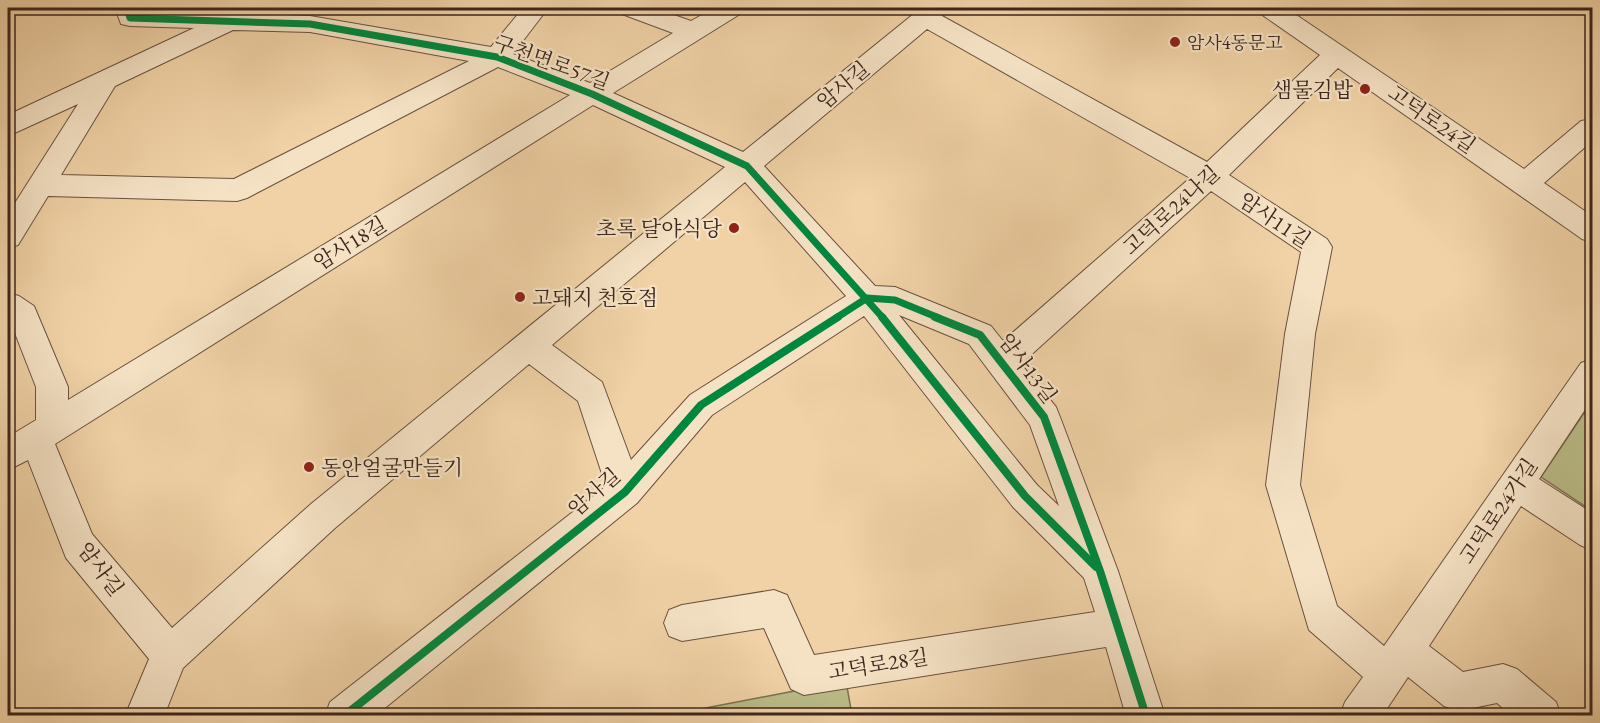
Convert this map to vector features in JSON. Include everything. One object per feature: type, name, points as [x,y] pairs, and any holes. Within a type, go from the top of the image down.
[{"type":"street","name":"구천면로57길","points":[[126,8],[130,18],[230,21],[312,16],[497,57],[592,93],[747,165]]},
{"type":"street","name":"구천면로57길","points":[[42,185],[237,190],[497,57],[536,8]]},
{"type":"street","points":[[631,8],[693,31]]},
{"type":"street","name":"암사18길","points":[[32,440],[731,8]]},
{"type":"street","name":"암사길","points":[[144,716],[170,655],[323,516],[930,12]]},
{"type":"street","name":"암사11길","points":[[930,12],[1210,176],[1317,247],[1300,334],[1283,485],[1322,617],[1396,662]]},
{"type":"street","name":"고덕로24길","points":[[1286,12],[1337,54],[1593,231]]},
{"type":"street","points":[[8,126],[230,21]]},
{"type":"street","name":"고덕로24나길","points":[[1001,362],[1210,176],[1337,54]]},
{"type":"street","points":[[8,237],[106,80]]},
{"type":"street","points":[[1525,184],[1590,128],[1593,129]]},
{"type":"street","name":"암사13길","points":[[747,165],[867,298],[1025,496],[1100,571]]},
{"type":"street","name":"암사길","points":[[344,716],[625,492],[701,405],[867,298]]},
{"type":"street","name":"암사13길","points":[[867,298],[895,300],[980,335],[1044,417],[1100,571],[1146,716]]},
{"type":"street","points":[[8,305],[23,315],[52,387],[32,440]]},
{"type":"street","name":"암사길","points":[[529,346],[591,392],[625,492]]},
{"type":"street","name":"고덕로24가길","points":[[1359,716],[1593,373]]},
{"type":"street","name":"암사길","points":[[32,440],[80,546],[170,655]]},
{"type":"street","points":[[1517,484],[1593,533]]},
{"type":"street","name":"고덕로28길","points":[[682,623],[774,608],[804,676],[1118,627]]},
{"type":"street","points":[[1396,662],[1458,692],[1503,683],[1542,716]]},
{"type":"green space","points":[[1592,401],[1592,511],[1541,477]]},
{"type":"green space","points":[[846,681],[852,715],[664,716]]},
{"type":"cycle path","points":[[127,8],[130,18],[310,24],[497,57],[592,94],[747,166],[867,298],[1025,496],[1096,567]]},
{"type":"cycle path","points":[[344,716],[625,492],[701,405],[867,298],[895,300],[980,335],[1044,417],[1100,571],[1146,716]]},
{"type":"place","name":"암사4동문고","points":[[1175,42]]},
{"type":"place","name":"샘물김밥","points":[[1365,89]]},
{"type":"place","name":"초록 달야식당","points":[[734,228]]},
{"type":"place","name":"고돼지 천호점","points":[[520,297]]},
{"type":"place","name":"동안얼굴만들기","points":[[309,467]]}]
